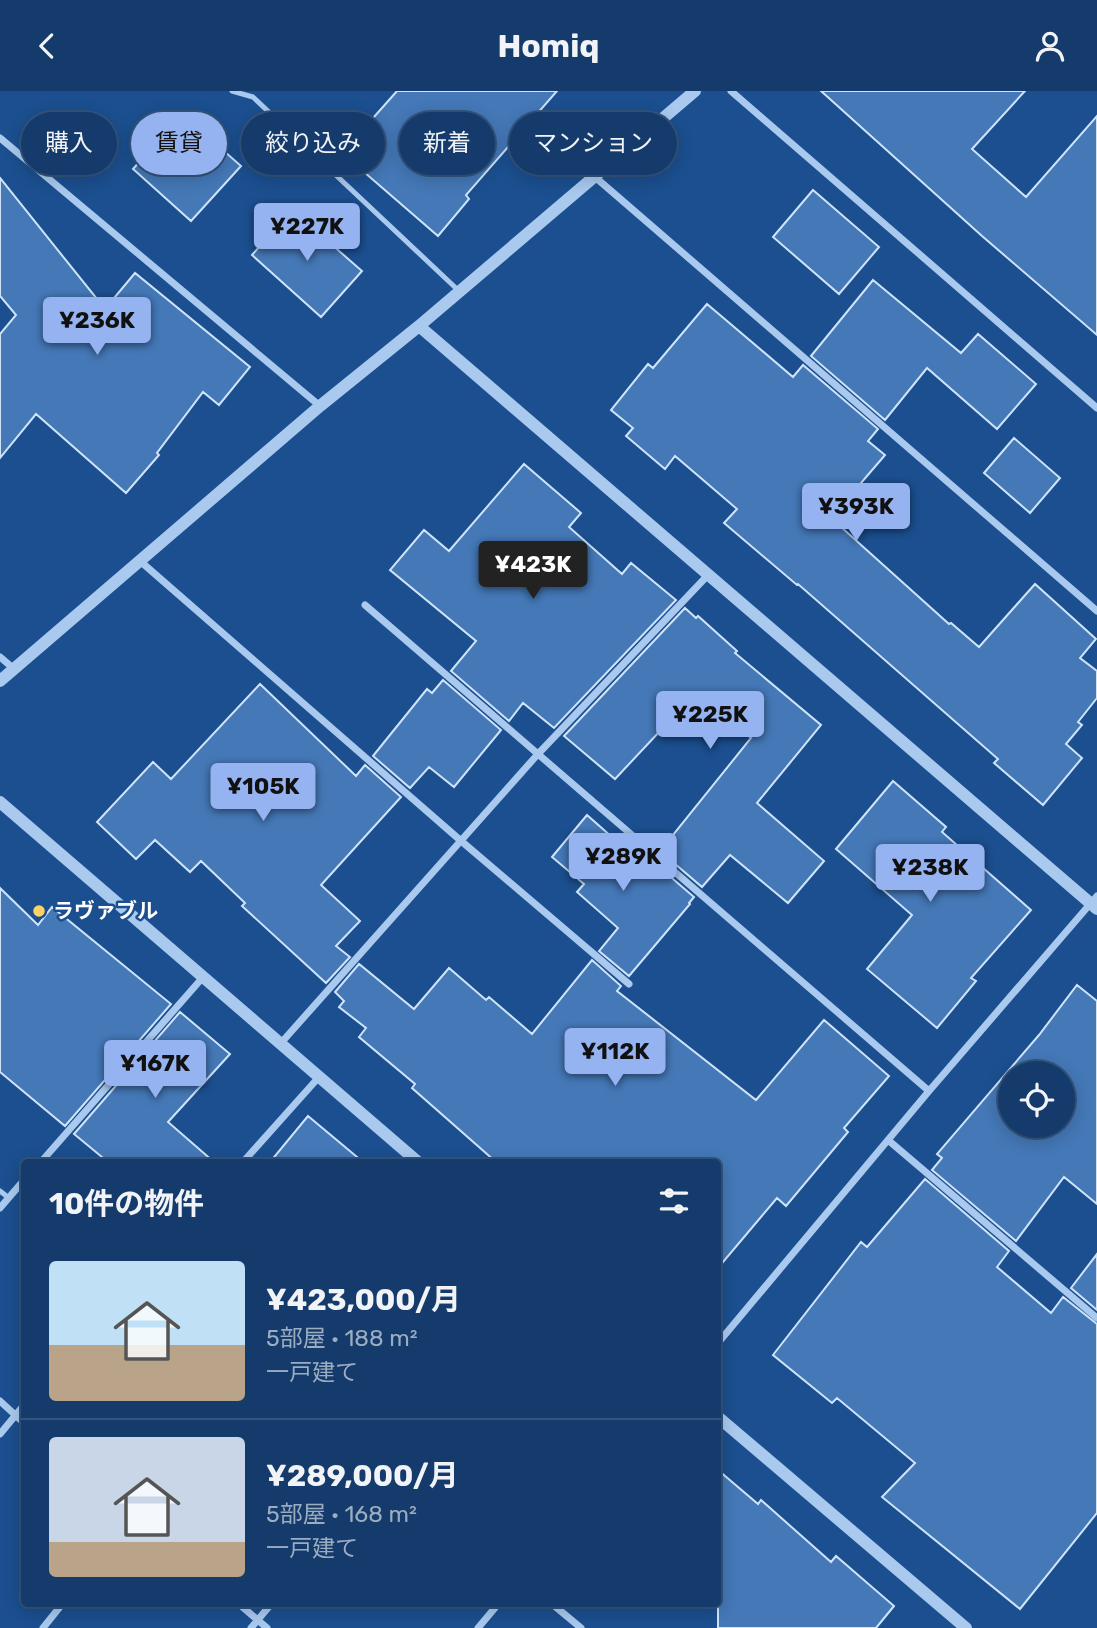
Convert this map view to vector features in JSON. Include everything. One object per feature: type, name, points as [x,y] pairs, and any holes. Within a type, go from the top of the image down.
[{"type":"street","points":[[0,681],[320,406],[460,292],[695,91]]},
{"type":"street","points":[[731,91],[1097,408]]},
{"type":"street","points":[[0,138],[320,406]]},
{"type":"street","points":[[595,177],[1097,611]]},
{"type":"street","points":[[419,326],[1095,903],[929,1091],[721,1339]]},
{"type":"street","points":[[140,561],[460,841],[629,984]]},
{"type":"street","points":[[281,1043],[538,754],[708,575]]},
{"type":"street","points":[[365,605],[929,1091]]},
{"type":"street","points":[[0,657],[14,669]]},
{"type":"street","points":[[0,802],[415,1159]]},
{"type":"street","points":[[44,1159],[204,977]]},
{"type":"street","points":[[246,1159],[319,1077]]},
{"type":"street","points":[[888,1140],[1097,1318]]},
{"type":"street","points":[[0,1208],[21,1184]]},
{"type":"street","points":[[0,1401],[21,1420]]},
{"type":"street","points":[[0,1434],[21,1409]]},
{"type":"street","points":[[721,1420],[966,1628]]},
{"type":"street","points":[[43,1628],[61,1607]]},
{"type":"street","points":[[243,1607],[267,1628]]},
{"type":"street","points":[[251,1628],[269,1607]]},
{"type":"street","points":[[478,1628],[496,1607]]},
{"type":"street","points":[[556,1607],[581,1628]]},
{"type":"lane","points":[[232,91],[253,97],[460,292]]},
{"type":"lane","points":[[0,1191],[9,1198]]},
{"type":"building","points":[[397,91],[557,91],[539,112],[509,112],[509,146],[495,162],[495,112],[399,112],[399,175],[484,175],[466,195],[469,199],[438,236],[367,175],[385,175],[385,112],[378,112]]},
{"type":"building","points":[[821,91],[1025,91],[972,149],[1026,197],[1097,116],[1097,335],[982,236]]},
{"type":"building","points":[[227,154],[241,166],[191,221],[140,175],[227,175]]},
{"type":"building","points":[[0,178],[105,309],[135,273],[250,367],[219,405],[203,392],[157,453],[159,455],[126,493],[36,414],[0,458],[0,334],[16,315],[0,296]]},
{"type":"building","points":[[813,190],[879,247],[839,294],[773,237]]},
{"type":"building","points":[[292,210],[362,271],[321,317],[252,255]]},
{"type":"building","points":[[873,280],[961,353],[978,334],[1036,384],[997,429],[927,368],[885,420],[811,356]]},
{"type":"building","points":[[707,304],[793,377],[803,365],[878,429],[868,441],[885,455],[831,518],[949,624],[979,647],[1035,584],[1096,639],[1080,658],[1097,671],[1097,698],[1078,722],[1082,725],[1066,744],[1082,758],[1043,805],[994,763],[998,759],[724,523],[737,509],[675,456],[665,469],[626,436],[633,428],[611,410],[648,364],[653,368]]},
{"type":"building","points":[[1014,438],[1060,478],[1030,513],[984,473]]},
{"type":"building","points":[[524,464],[581,513],[569,527],[622,574],[631,563],[676,600],[554,728],[523,703],[509,721],[451,671],[476,641],[390,570],[424,530],[449,551]]},
{"type":"building","points":[[685,608],[696,618],[698,616],[737,651],[735,653],[821,725],[757,803],[824,861],[788,903],[730,855],[702,887],[660,851],[751,738],[699,695],[694,701],[691,698],[615,779],[564,736]]},
{"type":"building","points":[[443,680],[501,730],[454,787],[429,767],[410,788],[373,756],[427,689],[432,693]]},
{"type":"building","points":[[260,684],[356,776],[365,765],[401,797],[321,885],[360,921],[336,946],[350,957],[326,983],[242,906],[245,903],[201,861],[190,872],[155,840],[136,859],[97,822],[153,762],[171,779]]},
{"type":"building","points":[[893,781],[946,827],[942,832],[1031,910],[971,978],[976,981],[937,1028],[867,969],[912,915],[836,849]]},
{"type":"building","points":[[587,815],[647,868],[652,861],[694,897],[629,976],[599,951],[618,928],[577,892],[584,884],[552,857]]},
{"type":"building","points":[[0,888],[38,925],[52,907],[171,1004],[65,1126],[0,1072]]},
{"type":"building","points":[[592,960],[621,986],[617,991],[756,1100],[824,1020],[889,1076],[844,1128],[848,1132],[786,1206],[777,1198],[721,1264],[721,1159],[493,1159],[412,1088],[415,1084],[359,1037],[366,1028],[339,1007],[344,1001],[335,992],[359,964],[414,1009],[449,968],[486,1000],[489,997],[532,1034]]},
{"type":"building","points":[[1077,985],[1097,1001],[1097,1204],[1064,1177],[1016,1241],[932,1170],[942,1158],[937,1154],[998,1083],[998,1138],[1075,1138],[1075,1061],[1017,1061]]},
{"type":"building","points":[[180,1012],[230,1054],[168,1122],[211,1159],[104,1159],[74,1134]]},
{"type":"building","points":[[308,1116],[359,1159],[272,1159]]},
{"type":"building","points":[[925,1179],[1009,1251],[997,1267],[1051,1313],[1063,1297],[1097,1324],[1097,1513],[1020,1609],[882,1497],[915,1463],[837,1398],[832,1403],[773,1355],[861,1242],[867,1247]]},
{"type":"building","points":[[1097,1254],[1097,1310],[1071,1288]]},
{"type":"building","points":[[721,1473],[758,1504],[761,1500],[831,1562],[836,1556],[894,1606],[876,1628],[718,1628],[718,1607],[721,1607]]},
{"type":"place","name":"ラヴァブル","points":[[39,911]]}]
